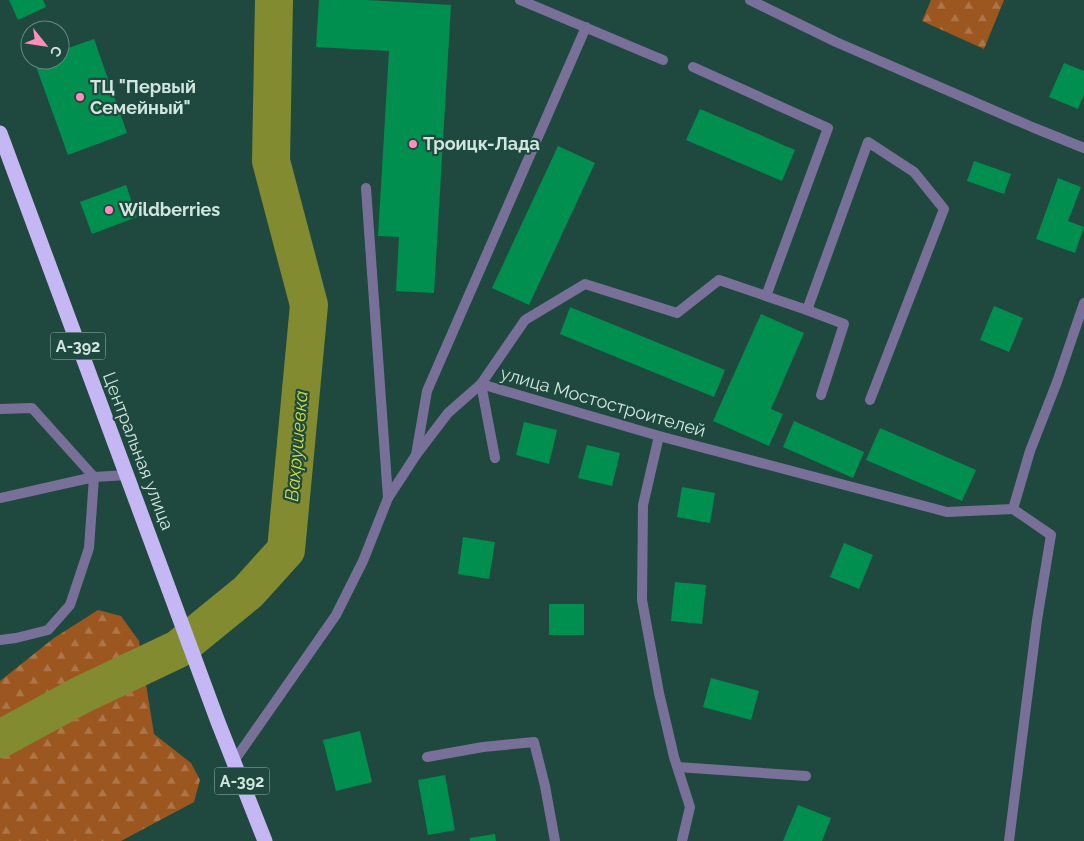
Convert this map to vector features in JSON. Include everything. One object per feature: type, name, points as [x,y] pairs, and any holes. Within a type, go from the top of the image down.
[{"type":"highway","name":"Центральная улица","points":[[0,133],[234,761]]},
{"type":"highway","name":"А-392","points":[[234,761],[265,841]]},
{"type":"street","points":[[520,0],[664,60]]},
{"type":"street","points":[[750,0],[836,42],[1004,116],[1084,148]]},
{"type":"street","points":[[416,455],[427,390],[586,27]]},
{"type":"street","points":[[693,67],[828,128],[766,296]]},
{"type":"street","points":[[807,310],[868,142],[914,172],[944,209],[870,400]]},
{"type":"street","points":[[366,188],[388,498]]},
{"type":"street","points":[[495,458],[481,384],[525,320],[585,284],[677,312],[719,280],[844,324],[821,394]]},
{"type":"street","points":[[1009,841],[1037,620],[1051,534],[1013,509],[1030,451],[1057,382],[1084,303]]},
{"type":"street","name":"улица Мостостроителей","points":[[234,761],[336,615],[363,561],[388,498],[416,455],[448,412],[481,384],[659,436],[947,512],[1013,509]]},
{"type":"street","points":[[0,409],[32,408],[94,477],[89,548],[70,605],[48,630],[0,640]]},
{"type":"street","points":[[659,436],[643,505],[642,600],[659,693],[690,807],[685,840]]},
{"type":"street","points":[[0,498],[94,477],[127,475]]},
{"type":"street","points":[[427,757],[483,747],[534,742],[545,786],[554,841]]},
{"type":"street","points":[[678,767],[806,776]]},
{"type":"green space","points":[[931,0],[1004,0],[984,49],[922,21]]},
{"type":"green space","points":[[98,610],[121,616],[139,641],[154,734],[191,763],[200,780],[194,802],[121,841],[0,841],[0,681],[54,638]]},
{"type":"building","points":[[9,0],[43,0],[46,7],[18,20]]},
{"type":"building","name":"Троицк-Лада","points":[[319,0],[367,0],[451,5],[434,293],[396,291],[399,237],[378,236],[389,51],[316,47]]},
{"type":"building","name":"ТЦ \"Первый Семейный\"","points":[[94,39],[127,133],[68,155],[37,70],[70,70],[70,47]]},
{"type":"building","points":[[1064,63],[1084,71],[1084,94],[1078,109],[1049,97]]},
{"type":"building","points":[[700,109],[795,150],[782,181],[686,140]]},
{"type":"building","points":[[558,146],[595,163],[529,305],[492,288]]},
{"type":"building","points":[[974,161],[1011,174],[1004,194],[967,181]]},
{"type":"building","points":[[1058,178],[1081,187],[1068,221],[1084,227],[1075,253],[1036,239]]},
{"type":"building","name":"Wildberries","points":[[126,185],[137,217],[92,234],[80,202]]},
{"type":"building","points":[[994,306],[1023,318],[1009,352],[980,340]]},
{"type":"building","points":[[570,307],[725,370],[714,397],[560,334]]},
{"type":"building","points":[[761,314],[804,333],[771,409],[783,414],[769,446],[713,421]]},
{"type":"building","points":[[794,421],[864,452],[853,478],[783,447]]},
{"type":"building","points":[[524,422],[557,430],[549,464],[516,455]]},
{"type":"building","points":[[880,428],[976,470],[962,501],[866,460]]},
{"type":"building","points":[[587,445],[620,453],[612,486],[578,478]]},
{"type":"building","points":[[682,487],[715,493],[710,523],[677,517]]},
{"type":"building","points":[[463,537],[495,542],[489,579],[458,574]]},
{"type":"building","points":[[844,543],[873,555],[859,589],[830,577]]},
{"type":"building","points":[[675,582],[706,585],[702,624],[671,621]]},
{"type":"building","points":[[549,604],[584,604],[584,635],[549,635]]},
{"type":"building","points":[[711,678],[759,691],[751,720],[703,707]]},
{"type":"building","points":[[360,731],[372,782],[336,791],[323,740]]},
{"type":"building","points":[[445,775],[455,830],[428,835],[418,780]]},
{"type":"building","points":[[798,805],[831,818],[822,841],[783,841]]},
{"type":"building","points":[[495,834],[496,841],[470,841],[470,838]]},
{"type":"waterway","name":"Вахрушевка","points":[[0,739],[81,695],[178,649],[248,592],[286,550],[309,305],[271,161],[274,0]]},
{"type":"place","name":"ТЦ \"Первый Семейный\"","points":[[80,97]]},
{"type":"place","name":"Троицк-Лада","points":[[413,144]]},
{"type":"place","name":"Wildberries","points":[[109,210]]}]
